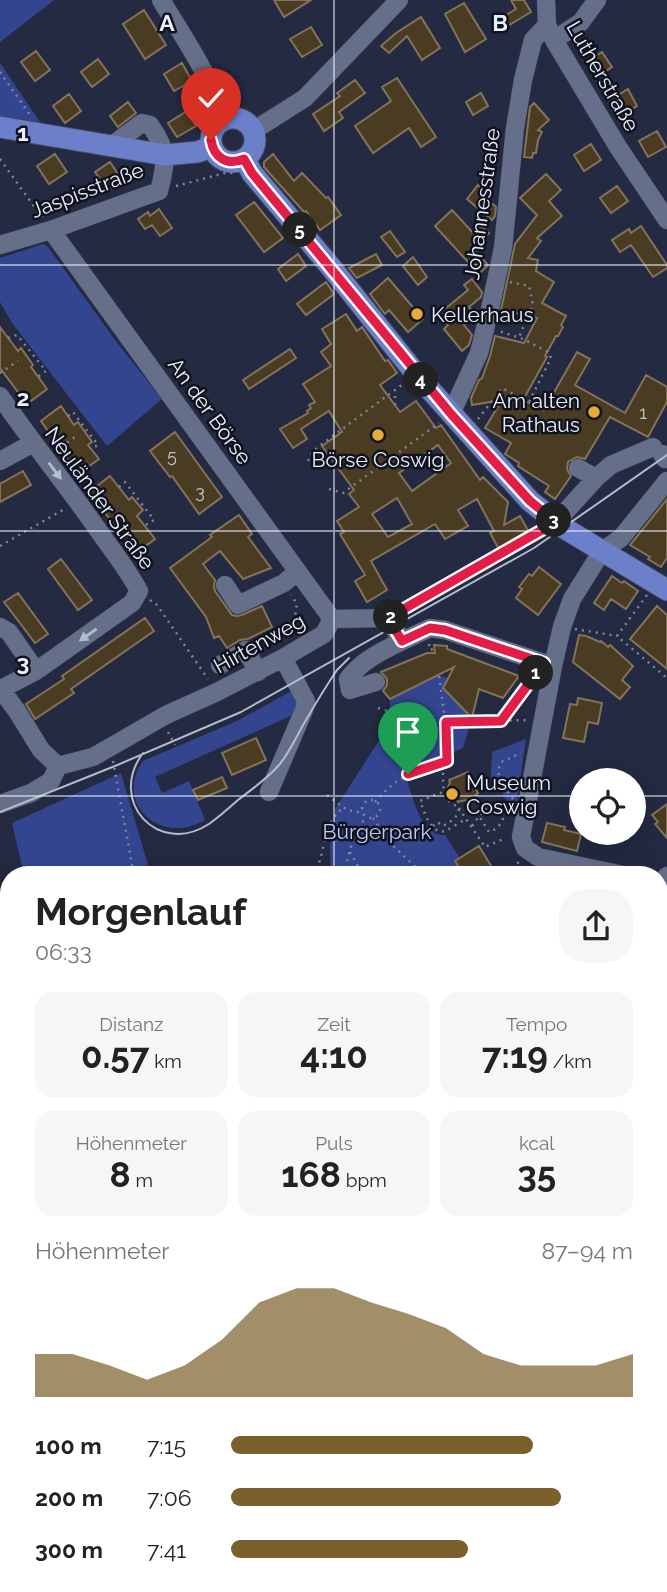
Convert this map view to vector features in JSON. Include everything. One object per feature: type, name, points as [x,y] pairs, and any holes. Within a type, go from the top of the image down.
[{"type":"main road","points":[[248,166],[255,137],[253,131],[245,122],[233,118],[220,123],[212,134],[215,153],[225,161],[248,166],[416,374],[530,501],[556,522],[662,587]]},
{"type":"main road","points":[[0,127],[165,155],[197,152],[212,147]]},
{"type":"street","points":[[161,0],[202,66],[226,120]]},
{"type":"street","points":[[546,0],[550,33],[581,22],[597,0]]},
{"type":"street","points":[[253,131],[305,98],[394,2]]},
{"type":"street","name":"Lutherstraße","points":[[550,33],[618,148],[667,220]]},
{"type":"street","name":"Johannesstraße","points":[[451,414],[479,353],[503,248],[515,128],[533,40],[550,33]]},
{"type":"street","name":"Jaspisstraße","points":[[0,245],[51,230],[159,191],[165,155]]},
{"type":"street","name":"An der Börse","points":[[51,230],[292,579],[332,619]]},
{"type":"street","name":"Neuländer Straße","points":[[0,396],[100,532],[139,591]]},
{"type":"street","points":[[0,461],[33,443]]},
{"type":"street","points":[[556,522],[611,465],[660,453]]},
{"type":"street","points":[[578,467],[596,478]]},
{"type":"street","points":[[580,866],[538,857],[526,848],[521,837],[543,720],[548,664],[572,598],[602,551],[621,538],[667,481]]},
{"type":"street","points":[[225,585],[239,605],[292,579]]},
{"type":"street","points":[[0,804],[31,793],[51,781],[58,766],[41,750],[0,688],[36,671],[132,603],[139,591]]},
{"type":"street","points":[[388,618],[402,641]]},
{"type":"street","name":"Hirtenweg","points":[[58,766],[108,750],[166,715],[283,659],[324,634],[332,619],[388,618]]},
{"type":"street","points":[[1,627],[9,632],[36,671]]},
{"type":"street","points":[[376,682],[350,690],[348,679],[369,657],[430,628],[445,630],[548,664]]},
{"type":"street","points":[[220,665],[246,650],[258,671]]},
{"type":"street","points":[[268,792],[306,701],[283,659]]},
{"type":"path","points":[[0,72],[43,133]]},
{"type":"path","points":[[0,159],[51,230]]},
{"type":"path","points":[[159,191],[248,166]]},
{"type":"path","points":[[496,279],[529,286],[533,305],[519,338]]},
{"type":"path","points":[[468,433],[502,388],[529,402],[551,358],[548,352],[519,338],[485,327]]},
{"type":"path","points":[[8,338],[17,335],[46,371],[38,377]]},
{"type":"path","points":[[0,373],[18,361]]},
{"type":"path","points":[[308,461],[318,447],[416,374]]},
{"type":"path","points":[[395,389],[395,405]]},
{"type":"path","points":[[68,416],[73,412],[98,445],[91,449]]},
{"type":"path","points":[[329,489],[343,493],[451,414]]},
{"type":"path","points":[[45,459],[76,436]]},
{"type":"path","points":[[119,487],[125,482],[154,520],[144,526]]},
{"type":"path","points":[[0,547],[78,502]]},
{"type":"path","points":[[100,532],[127,512]]},
{"type":"path","points":[[388,618],[556,522]]},
{"type":"path","points":[[246,650],[266,641],[294,622],[297,604],[292,579]]},
{"type":"path","points":[[617,636],[662,587]]},
{"type":"path","points":[[139,591],[157,605],[217,692]]},
{"type":"path","points":[[562,627],[617,636],[667,678]]},
{"type":"path","points":[[501,721],[548,664]]},
{"type":"path","points":[[439,676],[446,722],[447,761],[442,777],[443,792],[447,800],[459,808],[485,847],[512,835],[521,837]]},
{"type":"path","points":[[378,708],[395,715],[446,722],[543,720]]},
{"type":"path","points":[[169,732],[175,745]]},
{"type":"path","points":[[525,816],[499,778],[498,771],[501,762],[538,746]]},
{"type":"path","points":[[108,750],[115,766],[132,866]]},
{"type":"path","points":[[375,802],[391,784],[408,774],[447,761]]},
{"type":"path","points":[[443,792],[420,800],[433,826],[444,831],[466,819]]},
{"type":"path","points":[[327,795],[343,808],[373,818],[387,840],[415,866]]},
{"type":"path","points":[[346,866],[364,815],[364,803],[375,802],[379,806],[379,811],[373,818]]},
{"type":"path","points":[[472,826],[482,811],[489,806],[500,808],[504,816],[501,823],[489,832],[479,816]]},
{"type":"path","points":[[317,866],[328,824],[343,808]]},
{"type":"path","points":[[433,826],[437,822],[443,826],[453,821],[459,808]]},
{"type":"path","points":[[350,852],[358,866]]},
{"type":"green space","points":[[0,0],[54,0],[0,42]]},
{"type":"green space","points":[[0,63],[42,125],[0,118]]},
{"type":"green space","points":[[43,244],[48,247],[118,344],[162,399],[107,446],[12,323],[0,302],[0,258]]},
{"type":"green space","name":"Bürgerpark","points":[[433,677],[449,678],[444,688],[472,718],[463,748],[405,772],[422,821],[436,834],[445,835],[460,858],[456,861],[459,866],[331,866],[330,846],[335,809],[389,725],[390,699]]},
{"type":"green space","points":[[295,689],[299,696],[297,713],[155,777],[162,793],[189,781],[205,820],[188,827],[173,828],[158,824],[146,816],[138,805],[134,792],[135,777],[143,761],[239,720]]},
{"type":"green space","points":[[526,739],[515,814],[491,776],[492,752]]},
{"type":"green space","points":[[121,773],[148,866],[22,866],[12,823]]},
{"type":"building","points":[[274,0],[311,0],[284,17]]},
{"type":"building","points":[[511,0],[524,0],[531,12],[506,27],[501,18],[516,9]]},
{"type":"building","points":[[464,3],[486,39],[465,52],[445,14]]},
{"type":"building","points":[[144,10],[166,45],[145,59],[123,24]]},
{"type":"building","points":[[421,17],[440,48],[422,60],[407,36],[389,53],[381,46],[396,33]]},
{"type":"building","points":[[311,27],[322,45],[302,57],[290,39]]},
{"type":"building","points":[[36,51],[50,70],[35,81],[21,62]]},
{"type":"building","points":[[602,52],[612,67],[597,77],[587,61]]},
{"type":"building","points":[[98,59],[109,74],[92,87],[81,72]]},
{"type":"building","points":[[182,63],[192,81],[174,91],[164,74]]},
{"type":"building","points":[[397,78],[436,137],[421,147],[409,128],[373,153],[355,126],[391,101],[382,87]]},
{"type":"building","points":[[355,80],[365,93],[339,112],[343,118],[324,131],[313,114],[340,96],[337,93]]},
{"type":"building","points":[[628,89],[637,106],[619,116],[610,100]]},
{"type":"building","points":[[481,93],[488,106],[473,115],[466,102]]},
{"type":"building","points":[[69,94],[81,111],[65,123],[53,106]]},
{"type":"building","points":[[128,102],[136,113],[118,127],[110,116]]},
{"type":"building","points":[[534,103],[549,120],[538,130],[542,132],[532,158],[524,157],[530,107]]},
{"type":"building","points":[[187,111],[196,126],[177,137],[168,123]]},
{"type":"building","points":[[657,131],[666,147],[648,157],[639,141]]},
{"type":"building","points":[[591,144],[601,160],[584,171],[574,155]]},
{"type":"building","points":[[55,154],[67,172],[49,184],[37,166]]},
{"type":"building","points":[[273,154],[294,181],[302,173],[328,197],[341,215],[320,230],[306,211],[304,212],[264,167],[264,162]]},
{"type":"building","points":[[110,162],[122,180],[108,190],[95,172]]},
{"type":"building","points":[[546,174],[561,190],[549,201],[562,216],[537,238],[541,241],[528,258],[538,260],[536,271],[554,282],[542,303],[566,316],[561,325],[563,327],[523,400],[544,410],[577,352],[590,359],[575,385],[625,413],[646,375],[667,387],[667,402],[648,437],[610,417],[585,459],[577,457],[568,462],[567,469],[571,476],[555,499],[545,492],[549,486],[505,454],[511,443],[485,428],[502,400],[472,405],[471,398],[482,378],[495,336],[524,343],[537,318],[501,310],[515,244],[537,215],[520,198]]},
{"type":"building","points":[[478,185],[488,193],[484,197],[496,207],[492,220],[467,199]]},
{"type":"building","points":[[617,186],[628,201],[611,213],[600,198]]},
{"type":"building","points":[[254,202],[283,238],[264,252],[236,215]]},
{"type":"building","points":[[159,209],[172,228],[160,236],[152,225],[145,229],[138,219],[148,212],[150,216]]},
{"type":"building","points":[[452,210],[474,234],[481,226],[489,233],[474,250],[488,265],[479,274],[435,226]]},
{"type":"building","points":[[641,226],[667,265],[667,268],[653,277],[631,245],[620,252],[612,240],[629,229],[631,233]]},
{"type":"building","points":[[390,231],[405,252],[397,257],[381,237]]},
{"type":"building","points":[[298,254],[306,266],[286,281],[278,269]]},
{"type":"building","points":[[376,254],[382,265],[357,278],[349,268]]},
{"type":"building","points":[[413,257],[427,277],[418,285],[403,266]]},
{"type":"building","points":[[388,278],[423,319],[408,332],[389,310],[385,314],[370,294]]},
{"type":"building","points":[[472,279],[482,292],[481,297],[469,307],[476,315],[464,325],[472,335],[469,345],[462,351],[444,329],[448,325],[440,313],[468,290],[464,285]]},
{"type":"building","points":[[326,282],[334,294],[306,315],[297,304]]},
{"type":"building","points":[[346,314],[357,331],[362,327],[385,361],[388,360],[397,373],[380,385],[400,412],[416,401],[436,428],[441,425],[480,480],[483,477],[508,502],[504,525],[520,516],[530,534],[500,551],[490,533],[494,531],[477,499],[458,510],[468,526],[445,539],[435,524],[371,561],[387,590],[367,602],[355,581],[365,575],[340,534],[344,532],[337,521],[359,507],[349,494],[354,490],[322,446],[342,432],[329,411],[301,429],[307,439],[293,448],[280,429],[308,413],[311,408],[309,405],[315,402],[303,384],[331,366],[321,352],[331,344],[322,329]],"holes":[[[438,445],[451,463],[412,491],[399,473]],[[397,498],[412,524],[388,537],[372,514]]]},
{"type":"building","points":[[0,327],[18,351],[21,348],[47,389],[27,404],[0,368]]},
{"type":"building","points":[[290,349],[296,358],[249,389],[243,380]]},
{"type":"building","points":[[61,406],[74,425],[78,422],[92,442],[88,445],[99,459],[78,474],[41,421]]},
{"type":"building","points":[[175,432],[222,497],[199,514],[150,451]]},
{"type":"building","points":[[23,471],[31,485],[0,502],[0,484]]},
{"type":"building","points":[[110,476],[129,500],[132,497],[143,510],[137,516],[155,539],[136,553],[89,492]]},
{"type":"building","points":[[667,499],[667,558],[661,567],[630,545]]},
{"type":"building","points":[[239,515],[252,534],[248,537],[271,568],[243,579],[220,551],[203,564],[215,580],[215,591],[232,615],[242,615],[262,606],[272,627],[227,648],[219,636],[214,638],[206,617],[170,568]]},
{"type":"building","points":[[61,559],[92,600],[78,610],[48,569]]},
{"type":"building","points":[[539,567],[561,584],[538,615],[516,598],[522,589],[519,587],[529,574],[532,576]]},
{"type":"building","points":[[612,576],[638,591],[626,609],[611,599],[604,610],[594,603]]},
{"type":"building","points":[[18,593],[48,634],[35,643],[4,602]]},
{"type":"building","points":[[657,606],[667,615],[667,669],[630,639]]},
{"type":"building","points":[[145,618],[154,631],[71,689],[74,693],[35,719],[26,704]]},
{"type":"building","points":[[579,635],[601,641],[608,647],[610,645],[633,666],[622,680],[630,687],[620,699],[573,662]]},
{"type":"building","points":[[434,645],[447,646],[447,649],[519,676],[503,698],[479,689],[472,718],[443,688],[454,667],[390,699],[383,691],[387,679],[381,672],[427,653],[435,653]]},
{"type":"building","points":[[578,698],[602,703],[598,724],[588,722],[584,742],[563,738],[570,704],[577,705]]},
{"type":"building","points":[[256,738],[266,760],[232,775],[222,753]]},
{"type":"building","points":[[468,772],[478,793],[468,803],[465,800],[458,802],[447,789],[449,780]]},
{"type":"building","points":[[222,777],[227,788],[198,800],[193,790]]},
{"type":"building","points":[[667,804],[667,838],[655,824],[658,822],[652,815]]},
{"type":"building","points":[[547,823],[565,827],[564,830],[569,831],[569,845],[578,845],[577,851],[542,842]]},
{"type":"building","points":[[479,846],[491,866],[458,866],[455,861]]},
{"type":"tram line","points":[[0,812],[241,712],[534,548],[667,455]]},
{"type":"tram line","points":[[143,753],[133,771],[131,789],[135,805],[143,819],[156,829],[172,834],[190,832],[209,824],[279,765],[333,676],[349,658]]},
{"type":"place","name":"Kellerhaus","points":[[417,314]]},
{"type":"place","name":"Am alten Rathaus","points":[[594,412]]},
{"type":"place","name":"Börse Coswig","points":[[378,435]]},
{"type":"place","name":"Museum Coswig","points":[[452,794]]},
{"type":"route","points":[[211,140],[215,153],[225,161],[232,163],[244,159],[252,173],[416,374],[530,501],[556,522],[388,618],[402,641],[430,628],[445,630],[544,663],[501,721],[446,722],[447,761],[408,774]]}]
